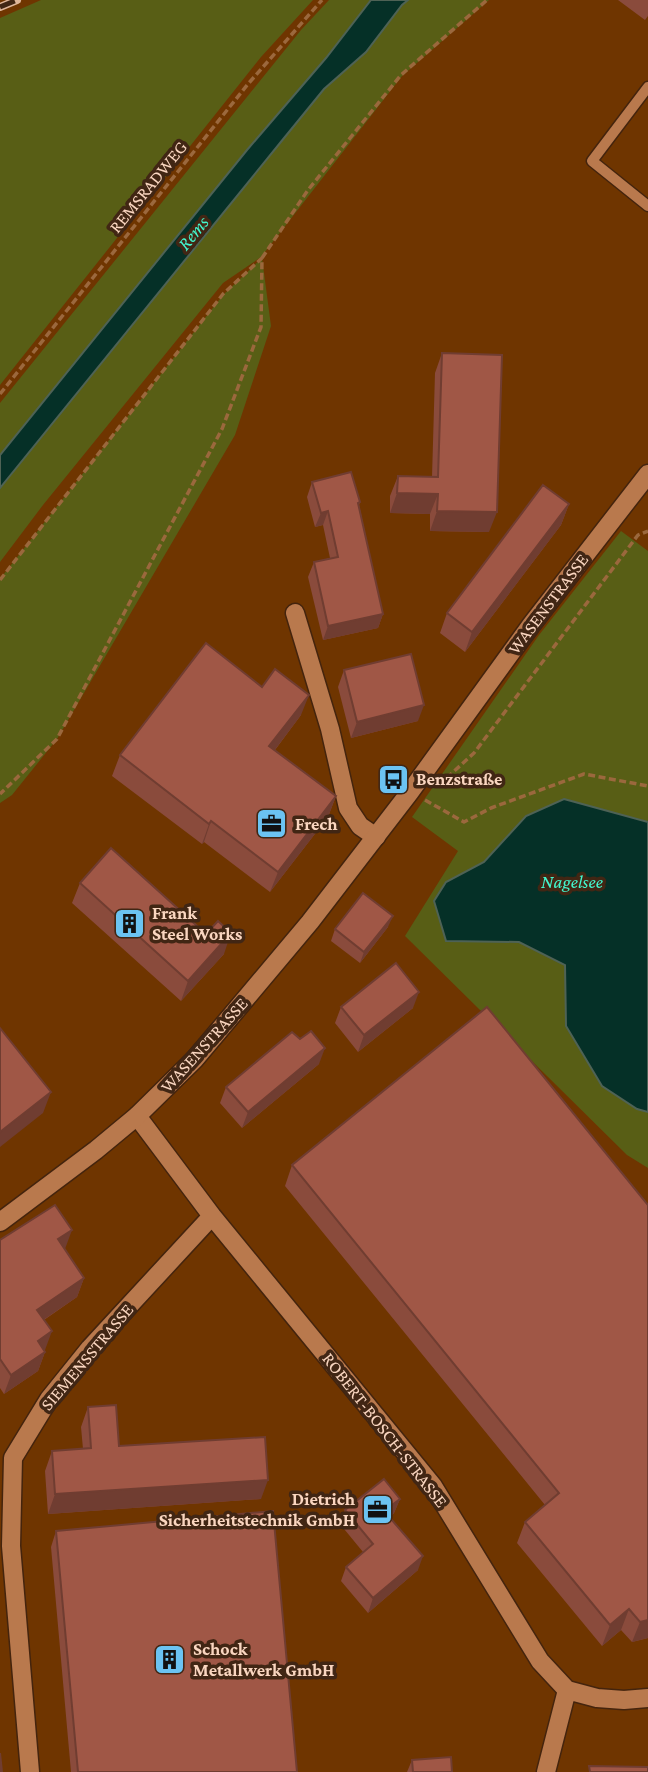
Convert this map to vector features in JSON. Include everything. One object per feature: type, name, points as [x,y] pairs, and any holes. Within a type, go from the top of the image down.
[{"type":"street","name":"WASENSTRASSE","points":[[0,1222],[137,1116],[195,1059],[234,1014],[376,837],[531,625],[648,474]]},
{"type":"street","points":[[295,613],[330,729],[348,808],[360,826],[376,837]]},
{"type":"street","name":"ROBERT-BOSCH-STRASSE","points":[[137,1116],[212,1216],[433,1486],[540,1661],[567,1690]]},
{"type":"street","name":"SIEMENSSTRASSE","points":[[30,1772],[11,1546],[13,1458],[49,1399],[90,1348],[212,1216]]},
{"type":"street","points":[[546,1772],[567,1690],[597,1698],[648,1698]]},
{"type":"lane","points":[[648,87],[592,161],[648,206]]},
{"type":"path","name":"REMSRADWEG","points":[[0,394],[248,84],[322,0]]},
{"type":"path","points":[[0,580],[223,295],[262,258],[308,190],[401,75],[487,0]]},
{"type":"path","points":[[0,794],[57,739],[222,429],[261,327],[262,258]]},
{"type":"path","points":[[434,790],[474,753],[638,535],[648,531]]},
{"type":"path","points":[[410,792],[464,822],[491,808],[584,774],[648,786]]},
{"type":"green space","points":[[41,0],[313,0],[261,57],[0,385],[0,18]]},
{"type":"green space","points":[[329,0],[371,0],[0,455],[0,403],[301,30]]},
{"type":"green space","points":[[408,0],[489,0],[402,76],[261,257],[223,283],[0,562],[0,488],[324,89],[366,52]]},
{"type":"green space","points":[[262,258],[271,326],[235,435],[57,739],[12,795],[0,803],[0,579],[223,295]]},
{"type":"green space","points":[[621,531],[648,551],[648,822],[639,819],[526,816],[484,862],[446,882],[446,941],[519,942],[565,965],[566,1027],[637,1109],[648,1112],[648,1168],[627,1155],[405,936],[458,851],[412,817],[539,635]]},
{"type":"water","name":"Rems","points":[[371,0],[408,0],[366,52],[324,89],[0,488],[0,455]]},
{"type":"water","name":"Nagelsee","points":[[564,799],[648,822],[648,1112],[637,1109],[602,1086],[566,1026],[565,965],[519,942],[446,941],[434,901],[446,882],[484,862],[526,816]]},
{"type":"building","points":[[442,353],[502,355],[497,512],[437,511],[438,494],[397,493],[398,476],[438,477]]},
{"type":"building","points":[[351,472],[360,502],[358,503],[383,614],[328,626],[314,562],[338,557],[328,511],[321,513],[312,482]]},
{"type":"building","points":[[543,485],[569,504],[472,632],[447,613]]},
{"type":"building","points":[[206,643],[262,687],[275,669],[309,695],[269,746],[336,796],[278,872],[211,821],[209,824],[120,755]]},
{"type":"building","points":[[411,654],[424,705],[357,722],[344,670]]},
{"type":"building","points":[[111,848],[206,934],[218,921],[231,933],[188,981],[80,883]]},
{"type":"building","points":[[363,893],[393,916],[364,952],[335,929]]},
{"type":"building","points":[[396,963],[419,992],[364,1035],[341,1007]]},
{"type":"building","points":[[487,1007],[648,1205],[648,1620],[640,1622],[629,1609],[610,1625],[525,1522],[559,1493],[292,1165]]},
{"type":"building","points":[[0,1028],[51,1092],[0,1132]]},
{"type":"building","points":[[311,1031],[325,1048],[248,1112],[226,1087],[292,1032],[300,1039]]},
{"type":"building","points":[[55,1205],[72,1230],[58,1239],[84,1278],[37,1310],[52,1331],[38,1341],[45,1352],[11,1375],[0,1359],[0,1240]]},
{"type":"building","points":[[116,1405],[119,1446],[265,1437],[268,1480],[55,1494],[52,1451],[91,1448],[88,1407]]},
{"type":"building","points":[[384,1479],[400,1499],[384,1511],[423,1556],[373,1598],[346,1567],[373,1544],[345,1510]]},
{"type":"building","name":"Schock Metallwerk GmbH","points":[[273,1511],[297,1772],[78,1772],[56,1531]]},
{"type":"building","points":[[451,1757],[452,1772],[413,1772],[412,1760]]},
{"type":"building","points":[[589,1766],[648,1767],[648,1772],[590,1772]]},
{"type":"railway","points":[[0,7],[17,0]]},
{"type":"place","name":"Benzstraße","points":[[393,779]]},
{"type":"place","name":"Frech","points":[[272,824]]},
{"type":"place","name":"Frank Steel Works","points":[[129,923]]},
{"type":"place","name":"Dietrich Sicherheitstechnik GmbH","points":[[378,1509]]},
{"type":"place","name":"Schock Metallwerk GmbH","points":[[170,1659]]}]
